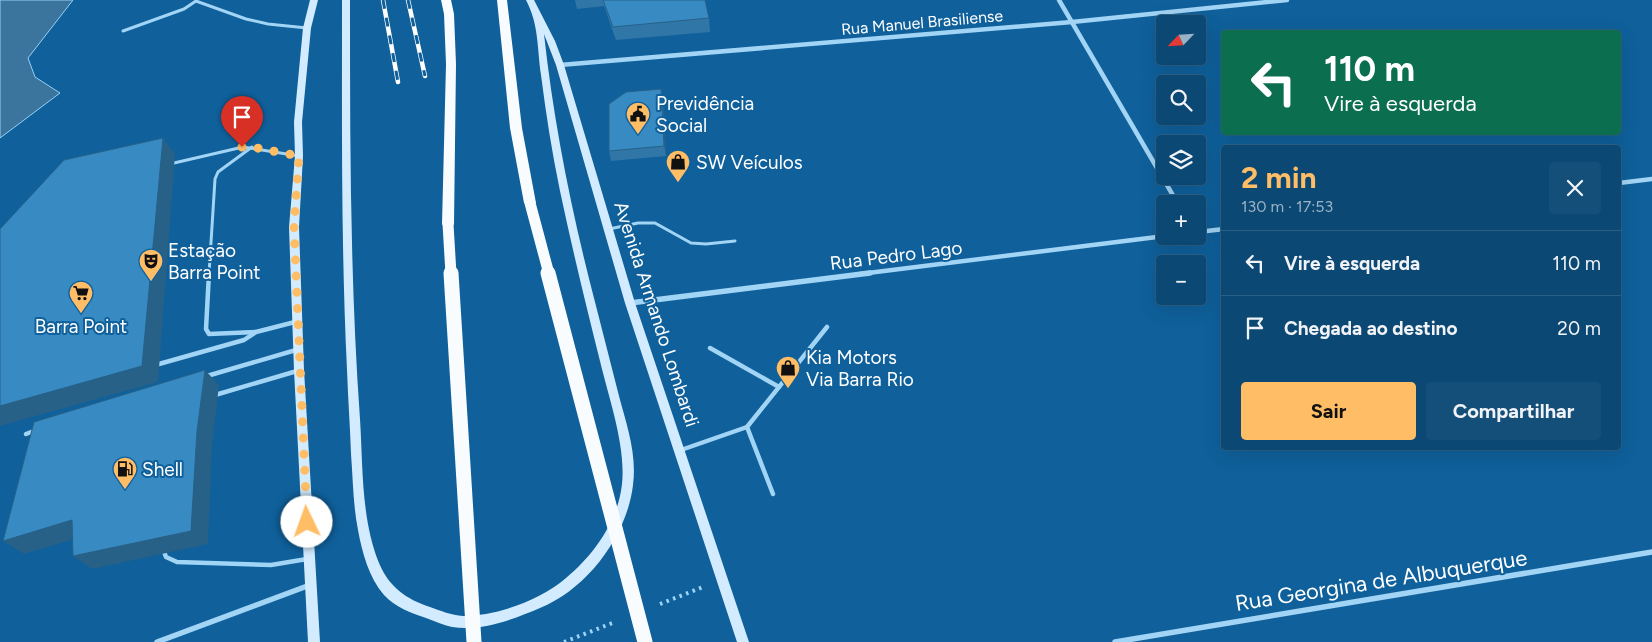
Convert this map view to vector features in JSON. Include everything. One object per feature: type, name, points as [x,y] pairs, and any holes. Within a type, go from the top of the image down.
[{"type":"highway","points":[[446,0],[449,14],[451,64],[448,224],[474,642]]},
{"type":"highway","points":[[502,0],[516,128],[530,202],[646,642]]},
{"type":"main road","points":[[314,0],[306,28],[298,122],[299,156],[294,227],[299,370],[314,642]]},
{"type":"main road","points":[[346,0],[346,212],[353,394],[362,510],[369,558],[385,588],[407,606],[456,622],[493,618],[531,607],[565,589],[596,557],[615,524],[627,492],[629,458],[567,202],[546,88],[538,14]]},
{"type":"main road","name":"Avenida Armando Lombardi","points":[[530,0],[551,41],[560,65],[630,303],[743,642]]},
{"type":"street","points":[[1059,0],[1173,195]]},
{"type":"street","name":"Rua Manuel Brasiliense","points":[[560,65],[1072,22],[1287,0]]},
{"type":"street","points":[[1621,183],[1652,179]]},
{"type":"street","points":[[1206,231],[1221,229]]},
{"type":"street","name":"Rua Pedro Lago","points":[[630,303],[1156,237]]},
{"type":"street","name":"Rua Georgina de Albuquerque","points":[[1115,642],[1652,552]]},
{"type":"street","points":[[157,642],[311,585]]},
{"type":"lane","points":[[123,31],[177,12],[196,1],[246,19],[268,24],[306,28]]},
{"type":"lane","points":[[174,163],[242,147],[252,147],[299,156]]},
{"type":"lane","points":[[252,147],[218,172],[215,179],[206,329],[209,334],[215,336],[248,330],[256,332]]},
{"type":"lane","points":[[608,229],[654,223],[661,225],[679,238],[694,243],[735,241]]},
{"type":"lane","points":[[159,364],[244,340],[256,332],[298,321]]},
{"type":"lane","points":[[679,450],[747,427],[827,327]]},
{"type":"lane","points":[[710,348],[779,387]]},
{"type":"lane","points":[[200,378],[299,349]]},
{"type":"lane","points":[[208,397],[299,370]]},
{"type":"lane","points":[[747,427],[773,494]]},
{"type":"lane","points":[[26,434],[39,430],[38,439]]},
{"type":"lane","points":[[162,547],[166,557],[177,562],[271,565],[309,559]]},
{"type":"water","points":[[0,0],[73,0],[28,58],[35,77],[60,93],[0,138]]},
{"type":"building","points":[[603,0],[705,0],[709,18],[613,27]]},
{"type":"building","name":"Previdência Social","points":[[661,89],[664,146],[609,151],[609,104],[626,92]]},
{"type":"building","name":"Barra Point","points":[[163,138],[142,366],[0,406],[0,229],[64,160]]},
{"type":"building","name":"Shell","points":[[205,370],[197,431],[191,531],[73,556],[72,520],[3,541],[34,422]]},
{"type":"railway","points":[[383,0],[398,82]]},
{"type":"railway","points":[[408,0],[425,76]]},
{"type":"place","name":"Previdência Social","points":[[638,135]]},
{"type":"place","name":"SW Veículos","points":[[678,183]]},
{"type":"place","name":"Estação Barra Point","points":[[151,282]]},
{"type":"place","name":"Barra Point","points":[[81,314]]},
{"type":"place","name":"Kia Motors Via Barra Rio","points":[[788,389]]},
{"type":"place","name":"Shell","points":[[125,490]]},
{"type":"route","points":[[242,147],[252,147],[299,156],[294,227],[307,522]]}]
